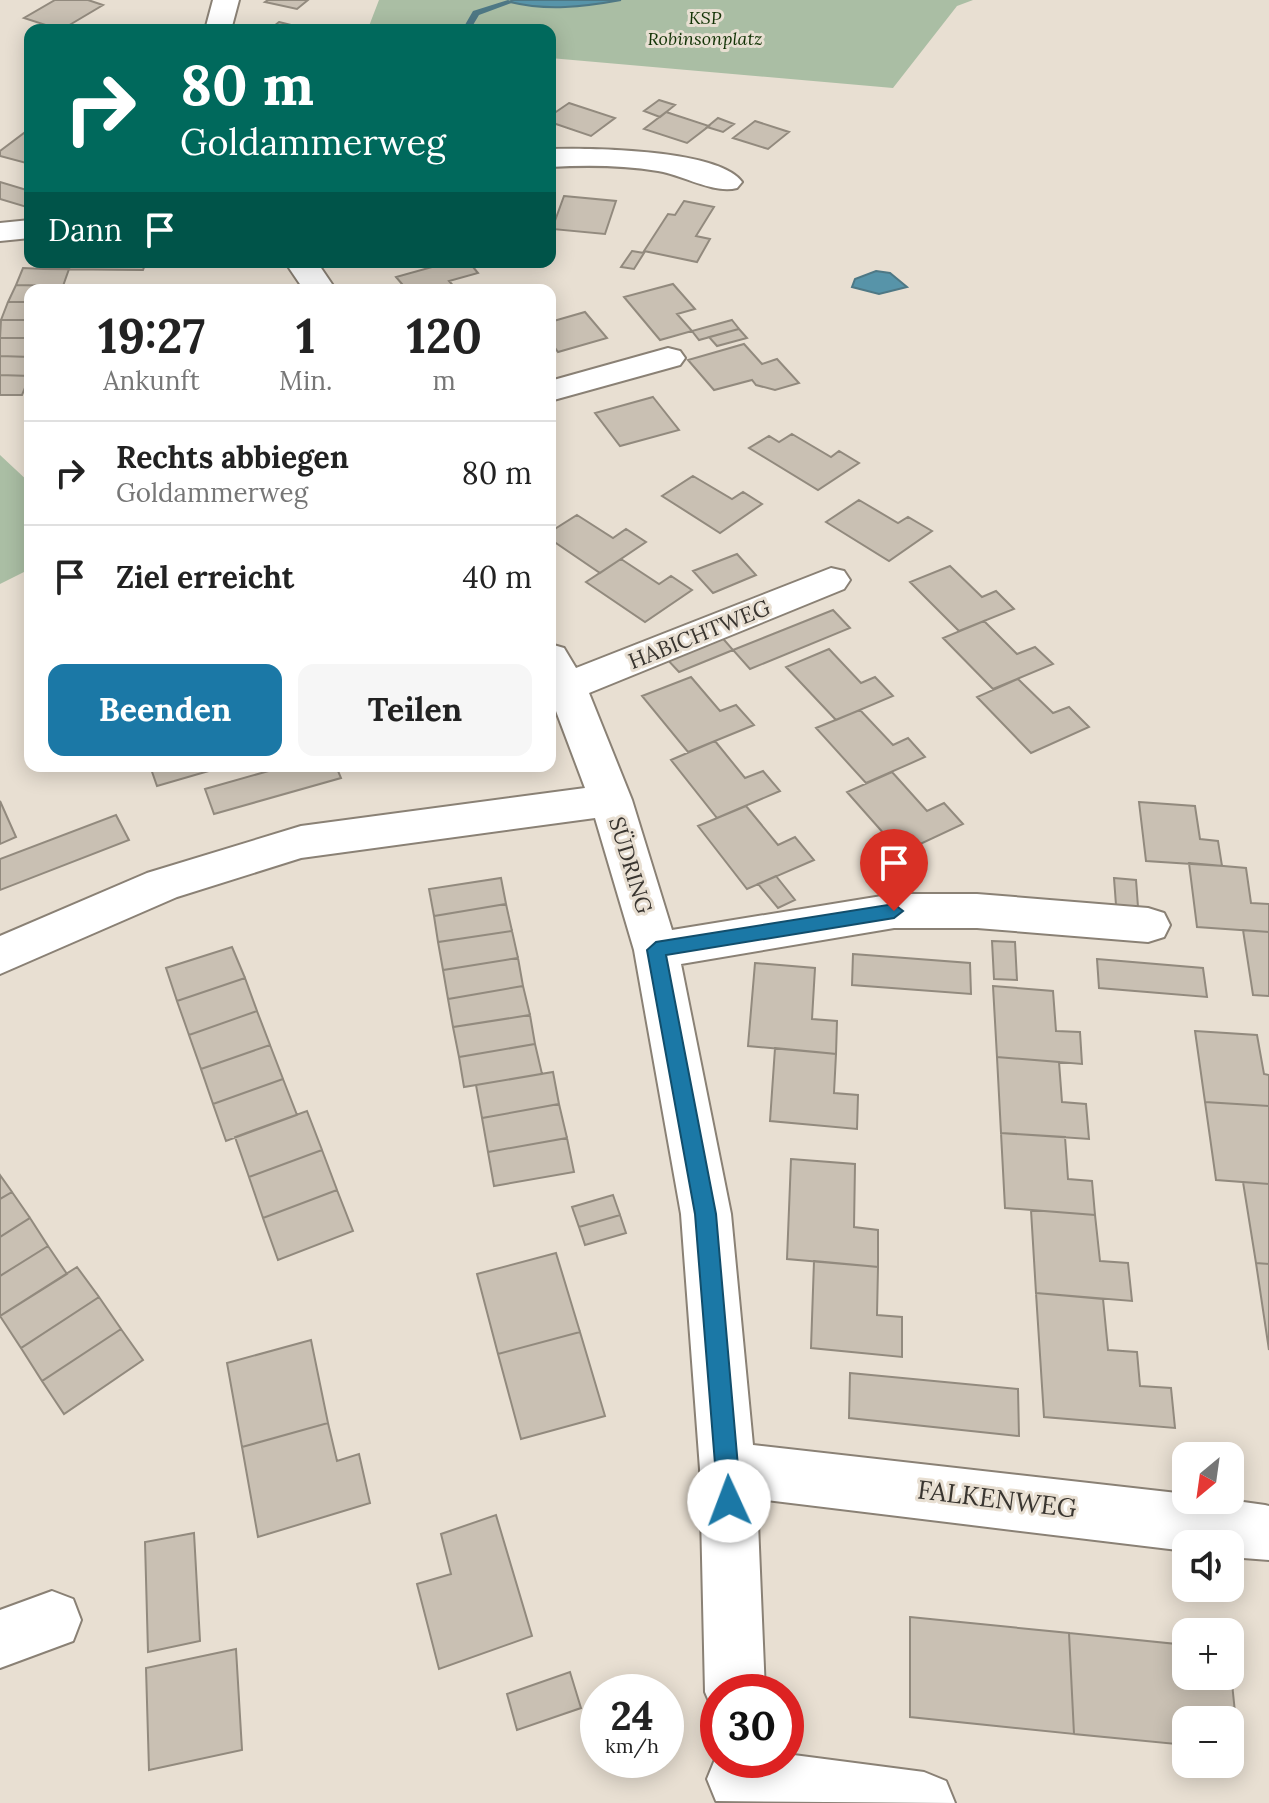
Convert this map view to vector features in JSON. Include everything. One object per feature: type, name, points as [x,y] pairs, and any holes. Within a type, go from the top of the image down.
[{"type":"street","points":[[220,24],[226,0]]},
{"type":"street","points":[[556,158],[650,160],[701,170],[727,182]]},
{"type":"street","points":[[0,232],[24,230]]},
{"type":"street","points":[[556,389],[668,358]]},
{"type":"street","name":"HABICHTWEG","points":[[558,673],[831,580]]},
{"type":"street","name":"SÜDRING","points":[[558,673],[611,800],[656,950],[706,1214],[728,1469],[734,1674]]},
{"type":"street","name":"SÜDRING","points":[[0,956],[162,885],[301,842],[611,800]]},
{"type":"street","points":[[656,950],[894,911],[977,911],[1148,925]]},
{"type":"street","name":"FALKENWEG","points":[[728,1469],[1030,1502],[1265,1533]]},
{"type":"street","points":[[737,1781],[924,1803]]},
{"type":"green space","name":"KSP Robinsonplatz","points":[[379,0],[973,0],[957,6],[893,88],[556,59],[556,24],[370,24]]},
{"type":"green space","points":[[0,455],[24,477],[24,572],[0,584]]},
{"type":"water","points":[[621,0],[551,7],[510,2]]},
{"type":"water","points":[[876,271],[890,273],[907,287],[879,294],[852,287],[855,279]]},
{"type":"building","points":[[55,0],[88,0],[103,5],[71,24],[42,24],[24,18]]},
{"type":"building","points":[[308,0],[297,9],[265,2]]},
{"type":"building","points":[[659,100],[675,105],[660,117],[644,111]]},
{"type":"building","points":[[569,103],[615,118],[591,136],[556,124],[556,112]]},
{"type":"building","points":[[666,112],[709,126],[687,143],[644,129]]},
{"type":"building","points":[[718,118],[734,124],[723,132],[707,127]]},
{"type":"building","points":[[755,121],[789,132],[768,149],[733,138]]},
{"type":"building","points":[[24,133],[24,162],[0,156],[0,151]]},
{"type":"building","points":[[0,182],[24,189],[24,206],[0,199]]},
{"type":"building","points":[[564,196],[616,201],[605,234],[556,229],[556,218]]},
{"type":"building","points":[[684,201],[714,207],[696,236],[710,239],[697,262],[644,251],[668,214],[675,215]]},
{"type":"building","points":[[632,251],[644,253],[634,269],[621,267]]},
{"type":"building","points":[[23,268],[69,269],[64,284],[16,285]]},
{"type":"building","points":[[44,268],[144,268],[143,270]]},
{"type":"building","points":[[428,268],[474,268],[478,273],[449,281],[452,284],[402,284],[396,277]]},
{"type":"building","points":[[673,284],[695,309],[677,314],[692,331],[660,340],[624,297]]},
{"type":"building","points":[[16,285],[24,285],[24,302],[8,302]]},
{"type":"building","points":[[8,302],[24,302],[24,320],[1,320]]},
{"type":"building","points":[[585,312],[607,338],[558,352],[556,320]]},
{"type":"building","points":[[1,320],[24,320],[24,338],[0,338]]},
{"type":"building","points":[[732,320],[739,329],[699,340],[692,331]]},
{"type":"building","points":[[739,329],[747,338],[717,346],[709,337]]},
{"type":"building","points":[[0,338],[24,338],[24,357],[0,356]]},
{"type":"building","points":[[744,344],[762,364],[777,359],[799,383],[775,390],[756,385],[752,380],[714,390],[688,360]]},
{"type":"building","points":[[0,356],[24,357],[24,376],[0,375]]},
{"type":"building","points":[[0,375],[24,376],[22,395],[0,395]]},
{"type":"building","points":[[653,397],[679,430],[620,446],[595,413]]},
{"type":"building","points":[[792,434],[831,457],[839,451],[859,463],[818,490],[749,448],[769,436],[779,442]]},
{"type":"building","points":[[693,476],[732,499],[743,492],[762,504],[720,533],[662,496]]},
{"type":"building","points":[[859,500],[898,523],[908,517],[932,531],[889,561],[826,522]]},
{"type":"building","points":[[577,515],[613,538],[626,529],[646,542],[600,573],[556,543],[556,528]]},
{"type":"building","points":[[737,554],[756,575],[713,593],[693,571]]},
{"type":"building","points":[[621,559],[659,584],[671,576],[692,590],[645,622],[586,582]]},
{"type":"building","points":[[950,566],[982,597],[996,591],[1014,609],[959,631],[910,582]]},
{"type":"building","points":[[833,610],[850,628],[750,669],[733,650]]},
{"type":"building","points":[[984,621],[1017,654],[1035,647],[1053,664],[993,689],[943,638]]},
{"type":"building","points":[[719,634],[733,650],[679,672],[664,656]]},
{"type":"building","points":[[829,649],[861,683],[875,677],[893,696],[836,720],[786,667]]},
{"type":"building","points":[[691,677],[720,711],[736,705],[754,725],[688,752],[642,696]]},
{"type":"building","points":[[1018,679],[1053,713],[1069,707],[1089,727],[1031,753],[977,697]]},
{"type":"building","points":[[860,710],[893,745],[908,738],[925,757],[866,783],[816,728]]},
{"type":"building","points":[[715,741],[745,778],[763,771],[780,791],[717,818],[671,760]]},
{"type":"building","points":[[152,772],[205,772],[157,786]]},
{"type":"building","points":[[265,772],[338,772],[341,778],[214,814],[205,789]]},
{"type":"building","points":[[892,772],[927,811],[944,803],[963,824],[901,853],[847,792]]},
{"type":"building","points":[[0,801],[16,837],[0,844]]},
{"type":"building","points":[[1139,802],[1195,806],[1200,839],[1218,841],[1222,866],[1146,861]]},
{"type":"building","points":[[746,806],[778,845],[795,837],[814,860],[747,889],[698,826]]},
{"type":"building","points":[[116,815],[129,840],[0,890],[0,859]]},
{"type":"building","points":[[1189,863],[1246,868],[1251,903],[1269,904],[1269,932],[1197,927]]},
{"type":"building","points":[[776,876],[795,900],[778,908],[758,884]]},
{"type":"building","points":[[501,878],[506,904],[434,916],[429,889]]},
{"type":"building","points":[[1114,878],[1136,880],[1138,907],[1116,905]]},
{"type":"building","points":[[506,904],[512,931],[438,942],[434,916]]},
{"type":"building","points":[[1243,930],[1269,932],[1269,996],[1253,995]]},
{"type":"building","points":[[512,931],[518,958],[443,970],[438,942]]},
{"type":"building","points":[[992,941],[1015,942],[1017,980],[994,979]]},
{"type":"building","points":[[232,947],[245,978],[177,1001],[166,968]]},
{"type":"building","points":[[853,954],[970,963],[971,994],[852,985]]},
{"type":"building","points":[[518,958],[523,986],[448,999],[443,970]]},
{"type":"building","points":[[1097,959],[1203,968],[1207,997],[1099,988]]},
{"type":"building","points":[[755,963],[815,968],[812,1019],[837,1021],[836,1054],[748,1046]]},
{"type":"building","points":[[245,978],[257,1011],[189,1035],[177,1001]]},
{"type":"building","points":[[523,986],[530,1015],[453,1027],[448,999]]},
{"type":"building","points":[[993,986],[1053,991],[1056,1031],[1080,1032],[1082,1064],[997,1057]]},
{"type":"building","points":[[257,1011],[270,1045],[201,1069],[189,1035]]},
{"type":"building","points":[[530,1015],[535,1044],[459,1057],[453,1027]]},
{"type":"building","points":[[1195,1031],[1257,1035],[1264,1074],[1269,1075],[1269,1106],[1205,1102]]},
{"type":"building","points":[[535,1044],[542,1074],[464,1087],[459,1057]]},
{"type":"building","points":[[270,1045],[283,1079],[213,1104],[201,1069]]},
{"type":"building","points":[[775,1048],[836,1054],[834,1093],[858,1095],[857,1129],[770,1121]]},
{"type":"building","points":[[997,1057],[1059,1062],[1062,1102],[1086,1104],[1089,1139],[1001,1133]]},
{"type":"building","points":[[553,1072],[559,1104],[482,1118],[476,1085]]},
{"type":"building","points":[[283,1079],[297,1115],[226,1141],[213,1104]]},
{"type":"building","points":[[1205,1102],[1269,1106],[1269,1184],[1216,1180]]},
{"type":"building","points":[[559,1104],[567,1138],[488,1152],[482,1118]]},
{"type":"building","points":[[307,1111],[322,1150],[249,1177],[235,1137]]},
{"type":"building","points":[[1001,1133],[1065,1137],[1068,1179],[1092,1181],[1095,1215],[1005,1208]]},
{"type":"building","points":[[567,1138],[574,1172],[494,1186],[488,1152]]},
{"type":"building","points":[[322,1150],[337,1190],[263,1218],[249,1177]]},
{"type":"building","points":[[791,1159],[855,1164],[854,1227],[878,1230],[878,1267],[787,1259]]},
{"type":"building","points":[[0,1175],[12,1192],[0,1199]]},
{"type":"building","points":[[1243,1182],[1269,1184],[1269,1264],[1256,1263]]},
{"type":"building","points":[[337,1190],[353,1231],[278,1260],[263,1218]]},
{"type":"building","points":[[12,1192],[30,1218],[0,1237],[0,1199]]},
{"type":"building","points":[[613,1195],[620,1215],[579,1227],[572,1207]]},
{"type":"building","points":[[1031,1210],[1095,1215],[1100,1261],[1128,1263],[1132,1301],[1036,1293]]},
{"type":"building","points":[[620,1215],[626,1233],[585,1245],[579,1227]]},
{"type":"building","points":[[30,1218],[48,1246],[0,1276],[0,1237]]},
{"type":"building","points":[[48,1246],[67,1274],[0,1316],[0,1276]]},
{"type":"building","points":[[556,1253],[580,1332],[498,1354],[477,1274]]},
{"type":"building","points":[[814,1261],[878,1267],[877,1315],[902,1317],[902,1357],[811,1348]]},
{"type":"building","points":[[1256,1263],[1269,1264],[1269,1350]]},
{"type":"building","points":[[77,1267],[99,1297],[21,1348],[0,1316]]},
{"type":"building","points":[[1036,1293],[1103,1299],[1108,1350],[1137,1352],[1140,1386],[1171,1388],[1175,1428],[1044,1417]]},
{"type":"building","points":[[99,1297],[121,1329],[42,1381],[21,1348]]},
{"type":"building","points":[[121,1329],[143,1360],[64,1414],[42,1381]]},
{"type":"building","points":[[580,1332],[605,1416],[521,1439],[498,1354]]},
{"type":"building","points":[[311,1340],[328,1423],[242,1447],[227,1363]]},
{"type":"building","points":[[850,1373],[1018,1389],[1019,1436],[849,1418]]},
{"type":"building","points":[[328,1423],[337,1461],[359,1454],[370,1503],[258,1537],[242,1447]]},
{"type":"building","points":[[496,1515],[532,1636],[439,1669],[417,1584],[451,1574],[441,1534]]},
{"type":"building","points":[[194,1533],[200,1641],[148,1652],[145,1542]]},
{"type":"building","points":[[910,1617],[1069,1633],[1074,1734],[910,1717]]},
{"type":"building","points":[[1069,1633],[1172,1644],[1172,1690],[1233,1690],[1234,1706],[1172,1706],[1172,1744],[1074,1734]]},
{"type":"building","points":[[236,1649],[242,1750],[149,1770],[146,1668]]},
{"type":"building","points":[[570,1672],[580,1708],[517,1730],[507,1694]]},
{"type":"waterway","points":[[470,24],[476,13],[510,2]]},
{"type":"route","points":[[729,1501],[706,1214],[656,950],[894,911]]}]
